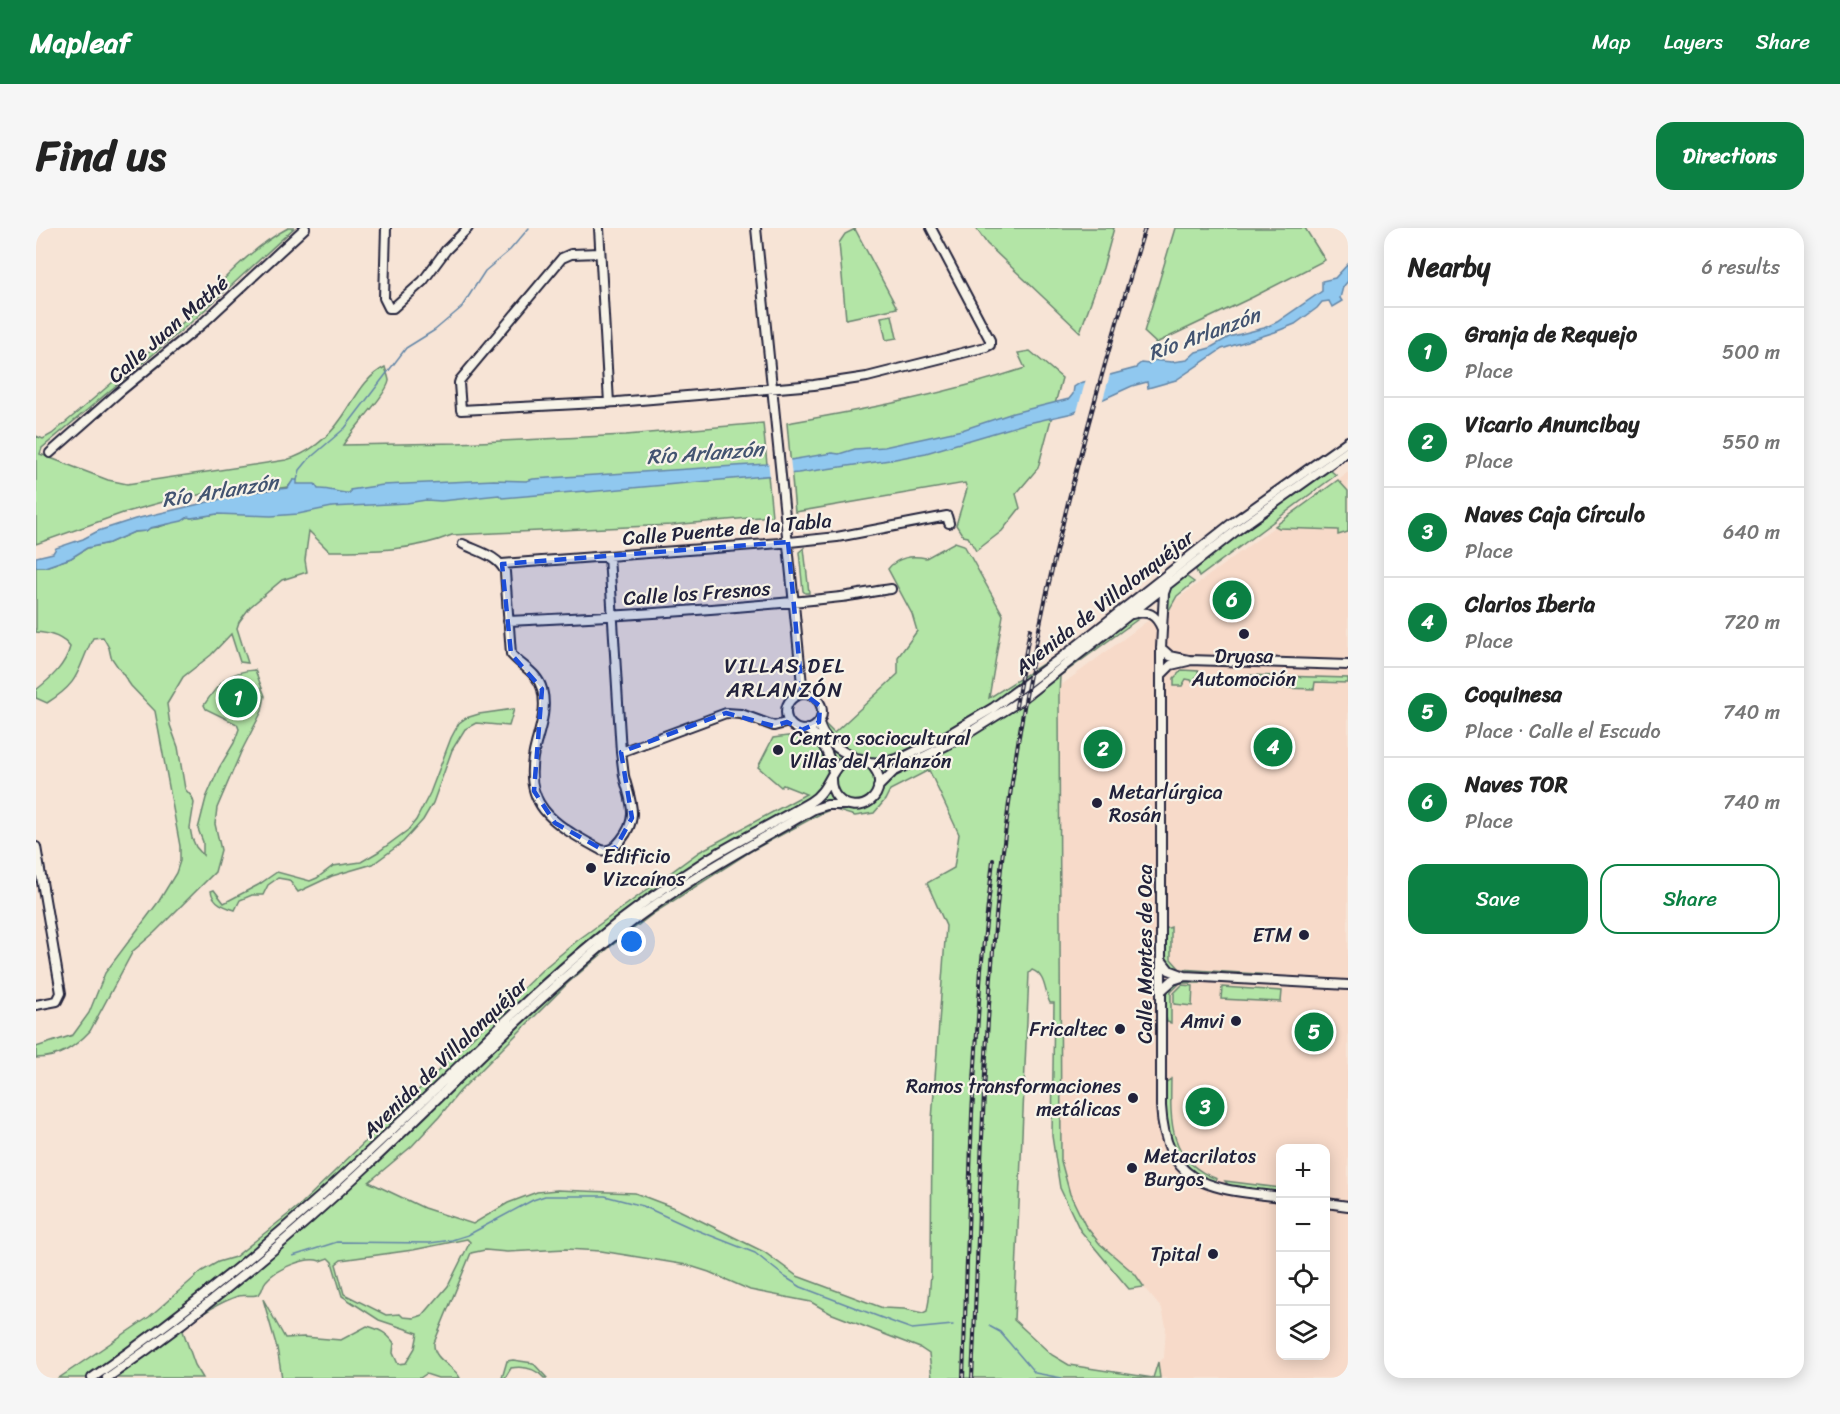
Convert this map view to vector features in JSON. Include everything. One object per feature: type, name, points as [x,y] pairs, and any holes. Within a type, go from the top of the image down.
[{"type":"street","name":"Calle Juan Mathé","points":[[50,453],[201,324],[305,228]]},
{"type":"street","points":[[386,228],[384,298],[386,305],[393,308],[423,281],[446,250],[468,228]]},
{"type":"street","points":[[599,228],[609,403]]},
{"type":"street","points":[[756,228],[802,694]]},
{"type":"street","points":[[600,253],[572,254],[562,258],[459,383],[460,409],[465,411],[609,403],[772,390],[867,376],[986,347],[990,345],[990,340],[931,228]]},
{"type":"street","name":"Avenida de Villalonquéjar","points":[[868,762],[882,763],[906,756],[941,739],[993,708],[1074,648],[1231,524],[1348,441]]},
{"type":"street","name":"Avenida de Villalonquéjar","points":[[878,787],[899,769],[952,742],[1009,708],[1246,524],[1348,451]]},
{"type":"street","name":"Calle Puente de la Tabla","points":[[502,564],[788,542],[848,535],[947,516],[949,523]]},
{"type":"street","points":[[462,544],[502,564],[505,572],[511,654],[533,674],[542,689],[543,722],[535,749],[533,767],[536,798],[549,816],[562,828],[605,851],[616,847],[626,834],[632,819],[633,808],[621,752],[609,556]]},
{"type":"street","name":"Calle Montes de Oca","points":[[1167,585],[1164,593],[1161,648],[1162,1123],[1166,1144],[1173,1157],[1190,1175],[1204,1184],[1224,1190],[1276,1196]]},
{"type":"street","name":"Calle los Fresnos","points":[[508,621],[613,616],[794,602],[845,596],[888,587]]},
{"type":"street","points":[[1130,614],[1151,613],[1158,620],[1162,630]]},
{"type":"street","points":[[1161,648],[1170,656],[1189,660],[1348,665]]},
{"type":"street","points":[[1162,675],[1166,668],[1189,660]]},
{"type":"street","points":[[802,694],[809,695],[818,701],[822,711],[820,729],[838,749],[868,762],[877,773],[878,787],[871,800],[864,804],[850,806],[837,798],[831,785],[831,760],[824,746],[812,732],[797,728],[789,722],[787,706],[794,698],[802,694]]},
{"type":"street","points":[[621,752],[726,713],[741,714],[774,726],[789,722]]},
{"type":"street","points":[[807,729],[819,722]]},
{"type":"street","points":[[832,775],[842,762],[855,758]]},
{"type":"street","name":"Avenida de Villalonquéjar","points":[[92,1378],[197,1302],[255,1255],[385,1137],[542,987],[596,940],[672,883],[729,847],[812,801],[824,791],[832,775]]},
{"type":"street","name":"Avenida de Villalonquéjar","points":[[107,1378],[195,1314],[286,1239],[363,1170],[553,988],[621,930],[696,877],[814,809],[827,805],[850,806]]},
{"type":"street","points":[[36,848],[62,993],[57,1001],[36,1005]]},
{"type":"street","points":[[1162,960],[1169,970],[1185,976],[1348,985]]},
{"type":"street","points":[[1162,990],[1173,980],[1185,976]]},
{"type":"street","points":[[1330,1204],[1348,1206]]},
{"type":"highlighted area","points":[[788,542],[802,692],[820,706],[819,722],[802,730],[787,722],[774,726],[726,713],[621,752],[632,818],[616,847],[605,851],[555,823],[534,791],[542,689],[511,654],[502,564]]},
{"type":"shaded area","points":[[1348,472],[1348,1378],[1160,1378],[1158,1362],[1164,1358],[1166,1326],[1162,1309],[1135,1274],[1100,1244],[1085,1225],[1070,1194],[1061,1161],[1060,686]]},
{"type":"green space","points":[[288,228],[294,228],[195,319],[42,448],[40,454],[108,480],[127,484],[286,460],[302,454],[324,439],[336,426],[365,383],[385,367],[389,379],[387,387],[343,445],[458,443],[626,435],[763,423],[772,516],[672,525],[452,535],[407,547],[360,551],[329,551],[309,531],[305,560],[307,572],[282,580],[250,607],[239,622],[237,628],[248,663],[240,662],[231,634],[211,655],[183,677],[167,704],[170,725],[178,747],[185,789],[194,803],[190,828],[192,838],[203,855],[203,842],[198,829],[206,798],[239,729],[237,724],[206,709],[204,705],[225,680],[246,671],[255,670],[265,696],[262,711],[217,808],[215,824],[221,850],[215,872],[133,951],[90,1031],[59,1054],[36,1058],[36,1047],[73,1035],[89,1013],[105,973],[159,901],[176,873],[180,861],[180,846],[155,711],[131,686],[111,657],[103,637],[93,638],[77,675],[67,688],[47,703],[36,698],[36,690],[61,666],[70,647],[55,636],[36,632],[36,567],[45,567],[71,558],[87,548],[188,517],[237,514],[301,485],[296,484],[294,480],[288,487],[233,494],[223,490],[163,502],[123,513],[36,544],[36,436],[43,439],[52,434],[194,313],[225,278],[250,255]]},
{"type":"green space","points":[[976,228],[1114,228],[1103,268],[1080,332],[987,244]]},
{"type":"green space","points":[[1175,228],[1305,228],[1325,260],[1156,343],[1144,332]]},
{"type":"green space","points":[[855,229],[897,308],[846,319],[839,243],[845,234]]},
{"type":"green space","points":[[892,315],[897,338],[886,340],[881,317]]},
{"type":"green space","points":[[1030,351],[1062,378],[1038,468],[1016,494],[1020,508],[1002,531],[976,551],[968,537],[963,536],[956,525],[967,489],[965,483],[795,512],[787,423],[966,386],[1025,368],[1018,353]]},
{"type":"green space","points":[[1348,446],[1187,563],[1265,504]]},
{"type":"green space","points":[[1327,471],[1336,475],[1199,577],[1196,570],[1200,563]]},
{"type":"green space","points":[[1338,480],[1348,491],[1348,532],[1338,535],[1338,530],[1275,526]]},
{"type":"green space","points":[[955,542],[964,545],[1003,615],[989,698],[1060,653],[1061,664],[1170,577],[1060,666],[1060,675],[1133,617],[1148,615],[1158,626],[1147,618],[1141,617],[1060,676],[1061,1161],[1070,1194],[1085,1225],[1100,1244],[1135,1274],[1144,1287],[1129,1289],[1080,1230],[1060,1188],[1052,1136],[1054,1003],[1050,1003],[1040,976],[1032,970],[1029,973],[1014,1320],[1052,1355],[1069,1365],[1153,1378],[932,1378],[929,1354],[920,1348],[830,1313],[811,1302],[750,1290],[687,1265],[601,1251],[566,1249],[507,1252],[485,1250],[471,1253],[434,1343],[440,1359],[460,1378],[438,1378],[426,1374],[420,1378],[282,1378],[277,1348],[263,1299],[285,1338],[341,1340],[367,1326],[382,1332],[394,1343],[393,1353],[398,1364],[406,1363],[415,1348],[418,1333],[379,1320],[342,1296],[332,1262],[328,1258],[320,1261],[307,1260],[284,1268],[266,1281],[258,1294],[231,1299],[210,1309],[185,1326],[183,1331],[195,1365],[203,1378],[59,1378],[149,1317],[202,1271],[218,1262],[235,1257],[301,1204],[542,970],[578,940],[699,852],[806,794],[783,785],[781,787],[758,767],[773,738],[788,736],[806,739],[825,724],[834,733],[898,674],[898,657],[917,631],[912,614],[888,569],[900,559],[926,558]],"holes":[[[929,770],[959,834],[954,868],[927,883],[946,926],[932,1120],[931,1272],[927,1311],[923,1313],[883,1308],[797,1276],[764,1252],[677,1209],[635,1193],[557,1190],[537,1192],[508,1203],[473,1224],[424,1208],[369,1182],[412,1146],[460,1091],[568,983],[654,913],[751,851],[820,814],[832,809],[855,816],[874,813],[890,790]],[[467,1239],[470,1242],[448,1286],[423,1315],[414,1318],[403,1317],[400,1314],[386,1315],[344,1294],[336,1264],[341,1260],[413,1250]]]},
{"type":"green space","points":[[804,548],[809,593],[803,591],[799,552]]},
{"type":"green space","points":[[1187,577],[1194,582],[1177,596],[1168,612],[1166,631],[1170,587],[1180,579]]},
{"type":"green space","points":[[1182,670],[1199,671],[1193,683],[1186,679],[1182,686],[1174,686],[1174,678]]},
{"type":"green space","points":[[1246,675],[1348,678],[1348,683],[1315,682],[1314,689],[1246,687]]},
{"type":"green space","points":[[514,709],[509,726],[476,723],[465,729],[452,750],[433,803],[423,820],[403,842],[373,864],[332,876],[298,892],[289,880],[278,878],[268,885],[263,895],[252,895],[240,900],[235,910],[214,899],[211,891],[214,890],[224,903],[277,872],[310,881],[333,866],[361,862],[378,852],[408,830],[416,820],[430,793],[459,723],[479,714]]},
{"type":"green space","points":[[1171,927],[1171,959],[1180,969],[1273,975],[1189,973],[1173,967],[1165,951],[1165,929]]},
{"type":"green space","points":[[1177,981],[1200,981],[1200,983],[1180,983],[1171,992],[1171,1023],[1167,1022],[1165,1000],[1172,985]]},
{"type":"green space","points":[[1182,985],[1193,986],[1192,1006],[1174,1004],[1174,993]]},
{"type":"green space","points":[[1222,987],[1282,991],[1281,1002],[1221,999]]},
{"type":"green space","points":[[1171,1079],[1172,1125],[1181,1151],[1201,1172],[1217,1179],[1214,1182],[1204,1179],[1188,1168],[1172,1144],[1164,1109],[1165,1083]]},
{"type":"green space","points":[[1225,1181],[1276,1187],[1276,1193],[1230,1187]]},
{"type":"green space","points":[[507,1361],[533,1363],[547,1378],[529,1368],[520,1367],[511,1368],[505,1378],[502,1378]]},
{"type":"green space","points":[[1158,1362],[1160,1378],[1153,1378]]},
{"type":"water","name":"Río Arlanzón","points":[[1348,264],[1348,281],[1343,287],[1340,298],[1342,301],[1332,307],[1329,301],[1322,302],[1295,324],[1222,349],[1176,380],[1148,388],[1147,382],[1132,386],[1073,413],[1024,424],[926,453],[798,473],[587,492],[502,498],[499,495],[441,501],[426,500],[332,507],[298,514],[271,516],[217,514],[188,517],[182,521],[134,532],[109,543],[87,548],[71,558],[45,567],[36,567],[36,557],[53,553],[56,548],[98,531],[233,494],[288,488],[293,480],[297,480],[297,484],[315,484],[318,489],[350,493],[350,490],[383,485],[494,480],[526,481],[766,464],[832,453],[839,454],[855,449],[884,447],[962,430],[1013,413],[1069,399],[1074,387],[1080,383],[1136,368],[1141,363],[1149,364],[1151,360],[1172,362],[1187,360],[1196,352],[1210,348],[1229,337],[1264,328],[1277,322],[1322,291],[1322,281],[1335,278]]},
{"type":"pier","points":[[1111,371],[1102,403],[1076,415],[1086,379]]},
{"type":"pier","points":[[790,458],[792,477],[770,479],[768,460]]},
{"type":"waterway","points":[[297,480],[300,470],[309,459],[345,428],[406,348],[435,330],[461,308],[485,271],[510,250],[529,228]]},
{"type":"waterway","points":[[293,1256],[337,1242],[430,1243],[452,1240],[468,1235],[533,1200],[545,1196],[605,1196],[643,1206],[755,1253],[801,1287],[898,1324],[912,1329],[953,1325]]},
{"type":"waterway","points":[[989,1326],[1000,1332],[1035,1373],[1062,1378]]},
{"type":"railway","points":[[972,1378],[991,982],[1013,771],[1042,614],[1060,536],[1100,381],[1145,228]]},
{"type":"railway","points":[[1016,706],[1030,629]]},
{"type":"railway","points":[[963,1378],[972,1114],[981,969],[993,860]]},
{"type":"place","name":"Naves TOR","points":[[1232,600]]},
{"type":"place","name":"Dryasa Automoción","points":[[1244,634]]},
{"type":"place","name":"Granja de Requejo","points":[[238,698]]},
{"type":"place","name":"Clarios Iberia","points":[[1273,747]]},
{"type":"place","name":"Vicario Anuncibay","points":[[1103,749]]},
{"type":"place","name":"Centro sociocultural Villas del Arlanzón","points":[[778,750]]},
{"type":"place","name":"Metarlúrgica Rosán","points":[[1097,803]]},
{"type":"place","name":"Edificio Vizcaínos","points":[[591,868]]},
{"type":"place","name":"ETM","points":[[1304,935]]},
{"type":"place","name":"Amvi","points":[[1236,1021]]},
{"type":"place","name":"Fricaltec","points":[[1120,1029]]},
{"type":"place","name":"Coquinesa","points":[[1314,1032]]},
{"type":"place","name":"Ramos transformaciones metálicas","points":[[1133,1098]]},
{"type":"place","name":"Naves Caja Círculo","points":[[1205,1107]]},
{"type":"place","name":"Metacrilatos Burgos","points":[[1132,1168]]},
{"type":"place","name":"Tpital","points":[[1213,1254]]},
{"type":"district","name":"VILLAS DEL ARLANZÓN","points":[[785,678]]}]
